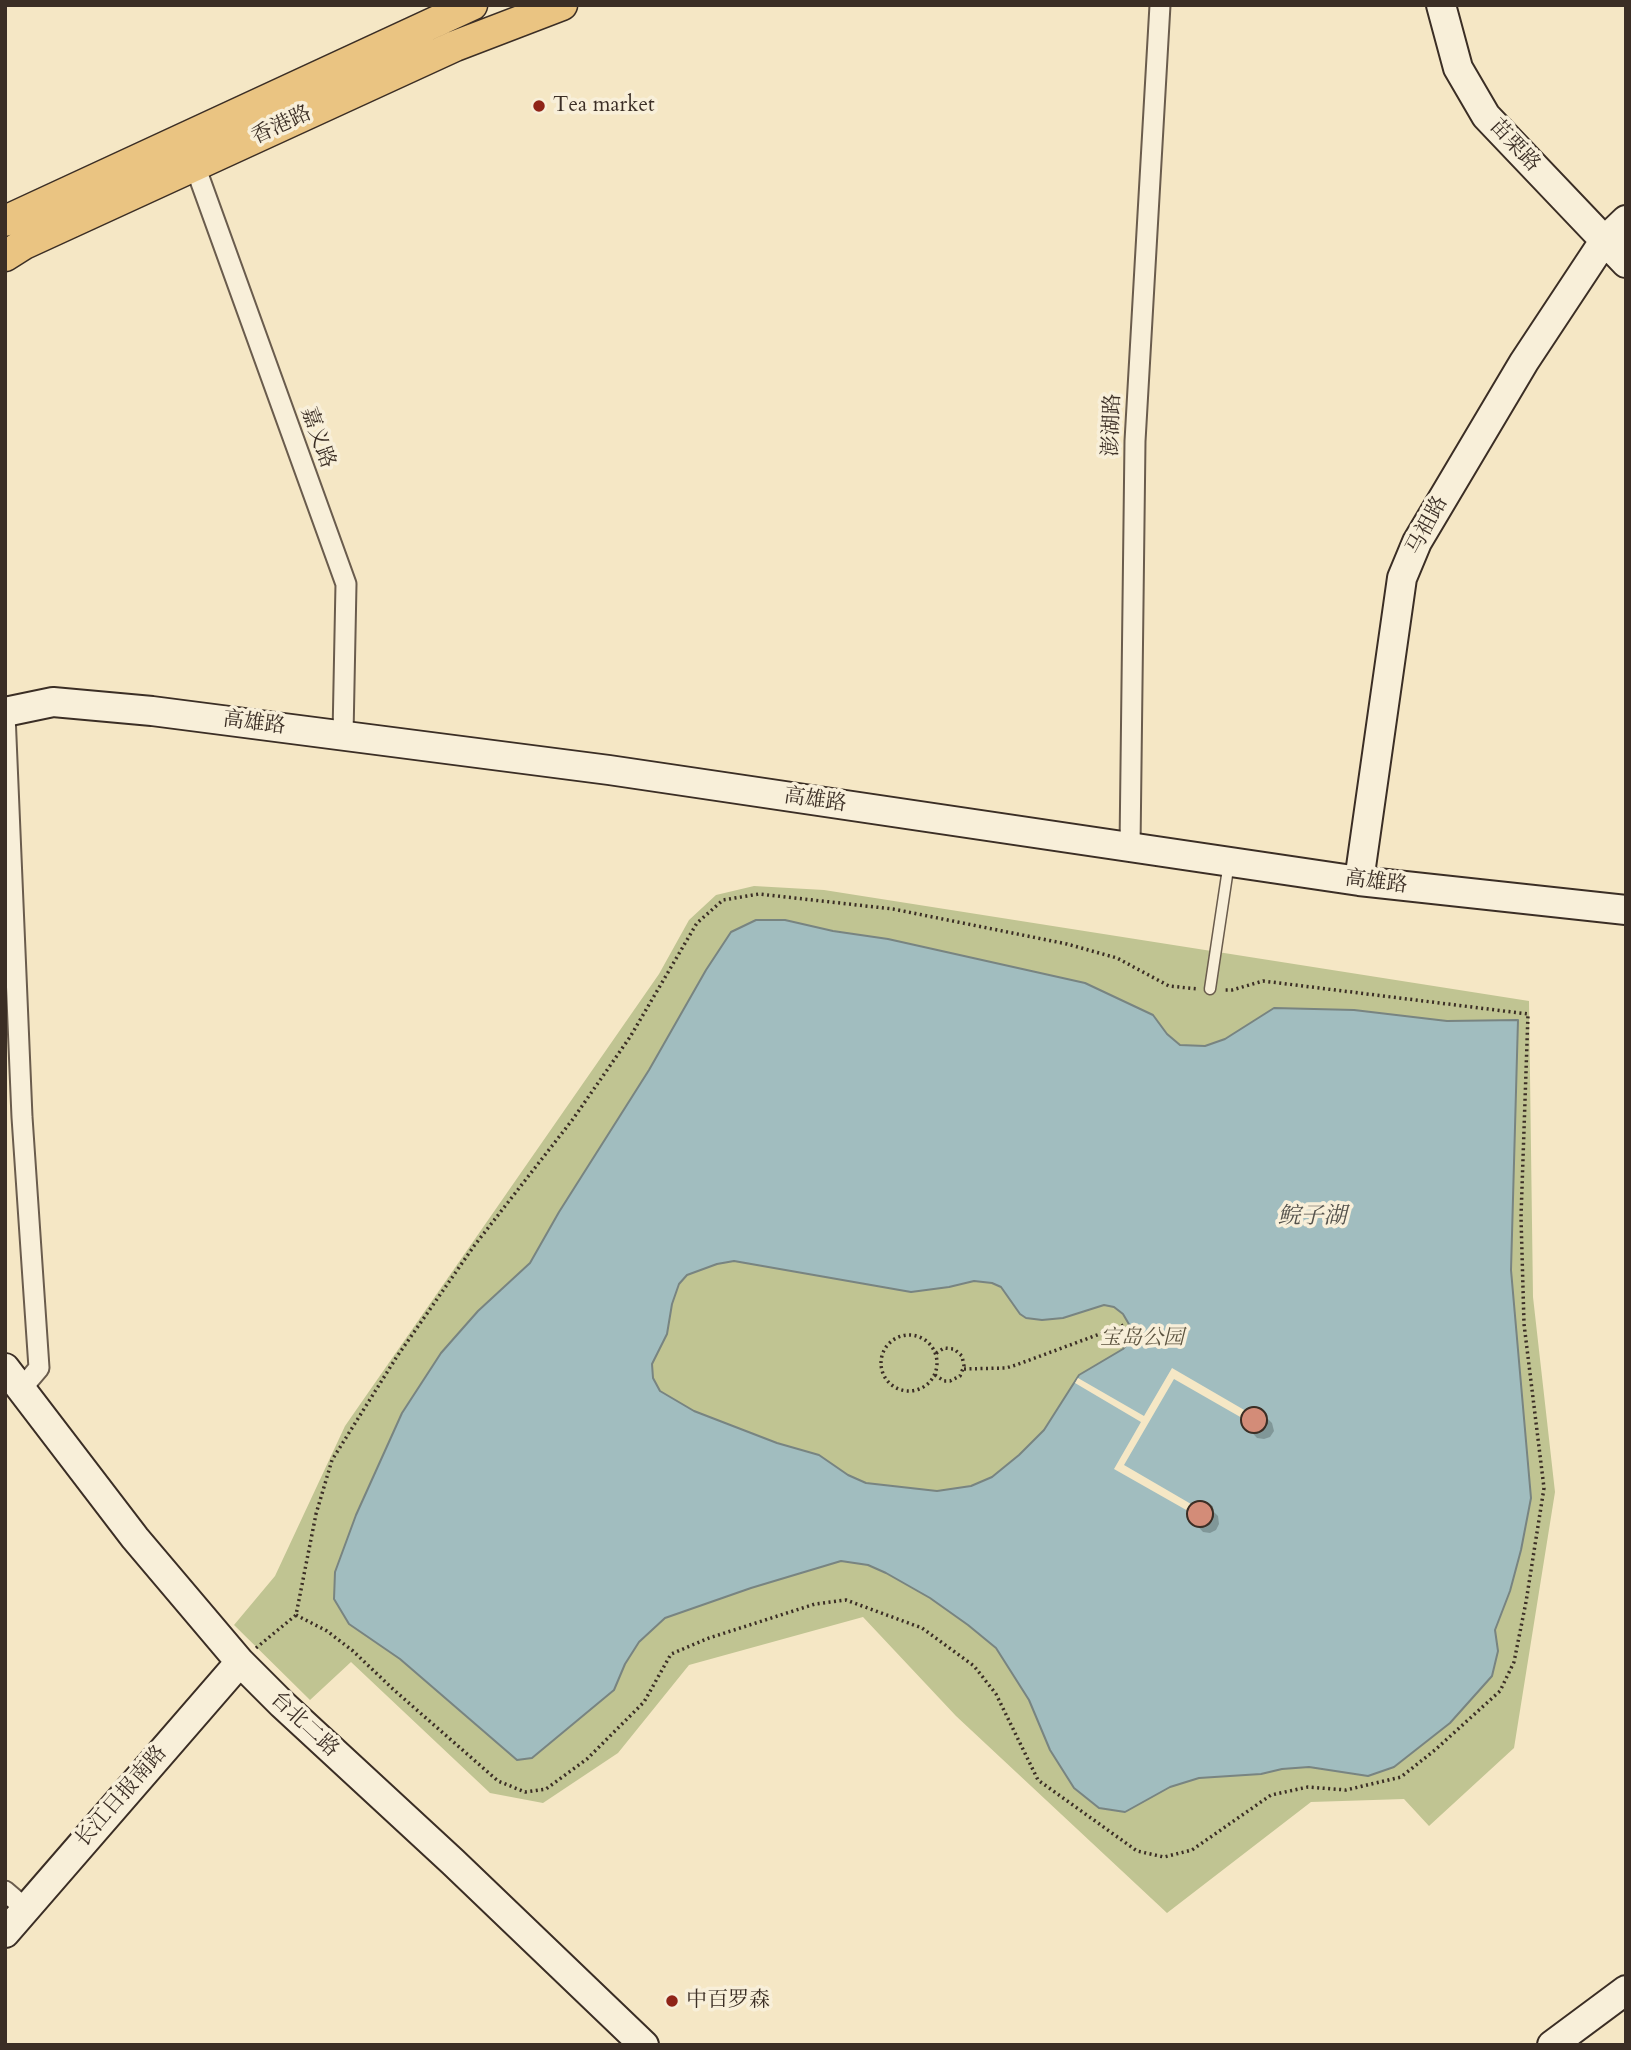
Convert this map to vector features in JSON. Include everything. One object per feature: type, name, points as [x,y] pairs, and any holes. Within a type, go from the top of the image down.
[{"type":"main road","name":"香港路","points":[[7,217],[472,5]]},
{"type":"main road","name":"香港路","points":[[15,250],[455,46],[562,5]]},
{"type":"street","name":"澎湖路","points":[[1130,847],[1135,441],[1160,5]]},
{"type":"street","name":"苗栗路","points":[[1441,5],[1458,68],[1486,116],[1626,264]]},
{"type":"street","name":"嘉义路","points":[[195,166],[346,584],[343,736]]},
{"type":"street","points":[[7,217],[15,250]]},
{"type":"street","name":"马祖路","points":[[1359,881],[1402,578],[1417,542],[1524,362],[1604,241],[1626,220]]},
{"type":"street","name":"高雄路","points":[[5,713],[53,702],[152,711],[623,772],[1359,881],[1626,910]]},
{"type":"street","points":[[5,713],[22,1116],[39,1368],[14,1378]]},
{"type":"street","name":"台北二路","points":[[14,1378],[135,1538],[240,1662],[644,2045]]},
{"type":"street","name":"长江日报南路","points":[[5,1933],[15,1900],[240,1662]]},
{"type":"street","points":[[1552,2045],[1626,1990]]},
{"type":"lane","points":[[1210,989],[1229,862]]},
{"type":"path","points":[[240,1662],[296,1615],[316,1514],[332,1460],[396,1358],[474,1246],[573,1119],[631,1037],[697,923],[723,900],[758,894],[893,909],[1067,944],[1117,958],[1169,986],[1183,989],[1232,990],[1262,981],[1528,1014],[1521,1217],[1524,1311],[1544,1488],[1528,1590],[1514,1662],[1500,1691],[1401,1777],[1346,1790],[1308,1787],[1271,1796],[1192,1850],[1164,1857],[1137,1851],[1038,1780],[996,1694],[974,1666],[922,1628],[846,1600],[815,1604],[709,1638],[670,1654],[644,1702],[587,1759],[546,1789],[525,1792],[498,1781],[394,1690],[354,1651],[327,1631],[296,1615]]},
{"type":"path","points":[[964,1368],[1006,1368],[1125,1325]]},
{"type":"path","points":[[900,1336],[918,1336],[926,1340],[935,1354],[935,1375],[920,1389],[901,1390],[886,1380],[881,1363],[886,1346],[900,1336]]},
{"type":"path","points":[[935,1354],[944,1348],[954,1349],[962,1356],[964,1368],[960,1376],[950,1381],[944,1381],[935,1375]]},
{"type":"green space","name":"鲩子湖","points":[[754,886],[824,890],[1529,1001],[1533,1297],[1555,1492],[1514,1748],[1429,1826],[1404,1799],[1311,1802],[1167,1913],[956,1716],[863,1617],[689,1665],[618,1753],[543,1803],[490,1793],[351,1662],[310,1700],[234,1625],[275,1576],[345,1426],[659,974],[689,920],[716,895]]},
{"type":"water","name":"鲩子湖","points":[[756,920],[785,920],[833,931],[888,939],[1085,983],[1153,1015],[1167,1034],[1180,1045],[1205,1046],[1225,1039],[1274,1008],[1354,1010],[1447,1021],[1518,1020],[1511,1270],[1531,1498],[1510,1591],[1495,1630],[1498,1651],[1492,1676],[1450,1723],[1394,1767],[1368,1776],[1309,1767],[1261,1774],[1199,1778],[1170,1787],[1125,1812],[1099,1808],[1074,1788],[1050,1750],[1029,1700],[996,1648],[930,1598],[886,1573],[868,1565],[841,1561],[665,1618],[639,1642],[625,1664],[614,1690],[532,1758],[517,1760],[400,1659],[349,1624],[334,1599],[335,1572],[356,1515],[402,1413],[441,1353],[478,1311],[530,1263],[731,932]],"holes":[[[734,1261],[911,1292],[974,1281],[992,1283],[1001,1287],[1020,1314],[1026,1318],[1042,1320],[1063,1318],[1104,1305],[1114,1307],[1123,1314],[1130,1326],[1129,1342],[1123,1349],[1079,1375],[1044,1430],[992,1477],[971,1486],[937,1491],[866,1483],[848,1475],[819,1455],[777,1443],[694,1411],[660,1391],[653,1378],[652,1364],[667,1334],[672,1304],[679,1284],[687,1275]],[[1253,1407],[1266,1414],[1267,1423],[1263,1430],[1256,1433],[1248,1431],[1242,1425],[1246,1411]],[[1199,1501],[1212,1507],[1213,1516],[1209,1524],[1202,1527],[1194,1525],[1188,1519],[1191,1504]]]},
{"type":"pier","points":[[1172,1368],[1246,1411],[1242,1418],[1174,1379],[1124,1465],[1191,1504],[1188,1511],[1114,1469],[1141,1422],[1075,1383],[1078,1378],[1144,1416]]},
{"type":"building","points":[[1254,1407],[1263,1411],[1267,1420],[1263,1429],[1254,1433],[1245,1429],[1241,1420],[1245,1411]]},
{"type":"building","points":[[1200,1501],[1209,1505],[1213,1514],[1209,1523],[1200,1527],[1191,1523],[1187,1514],[1191,1505]]},
{"type":"place","name":"Tea market","points":[[539,106]]},
{"type":"place","name":"中百罗森","points":[[672,2001]]},
{"type":"park label","name":"宝岛公园","points":[[1142,1339]]}]
